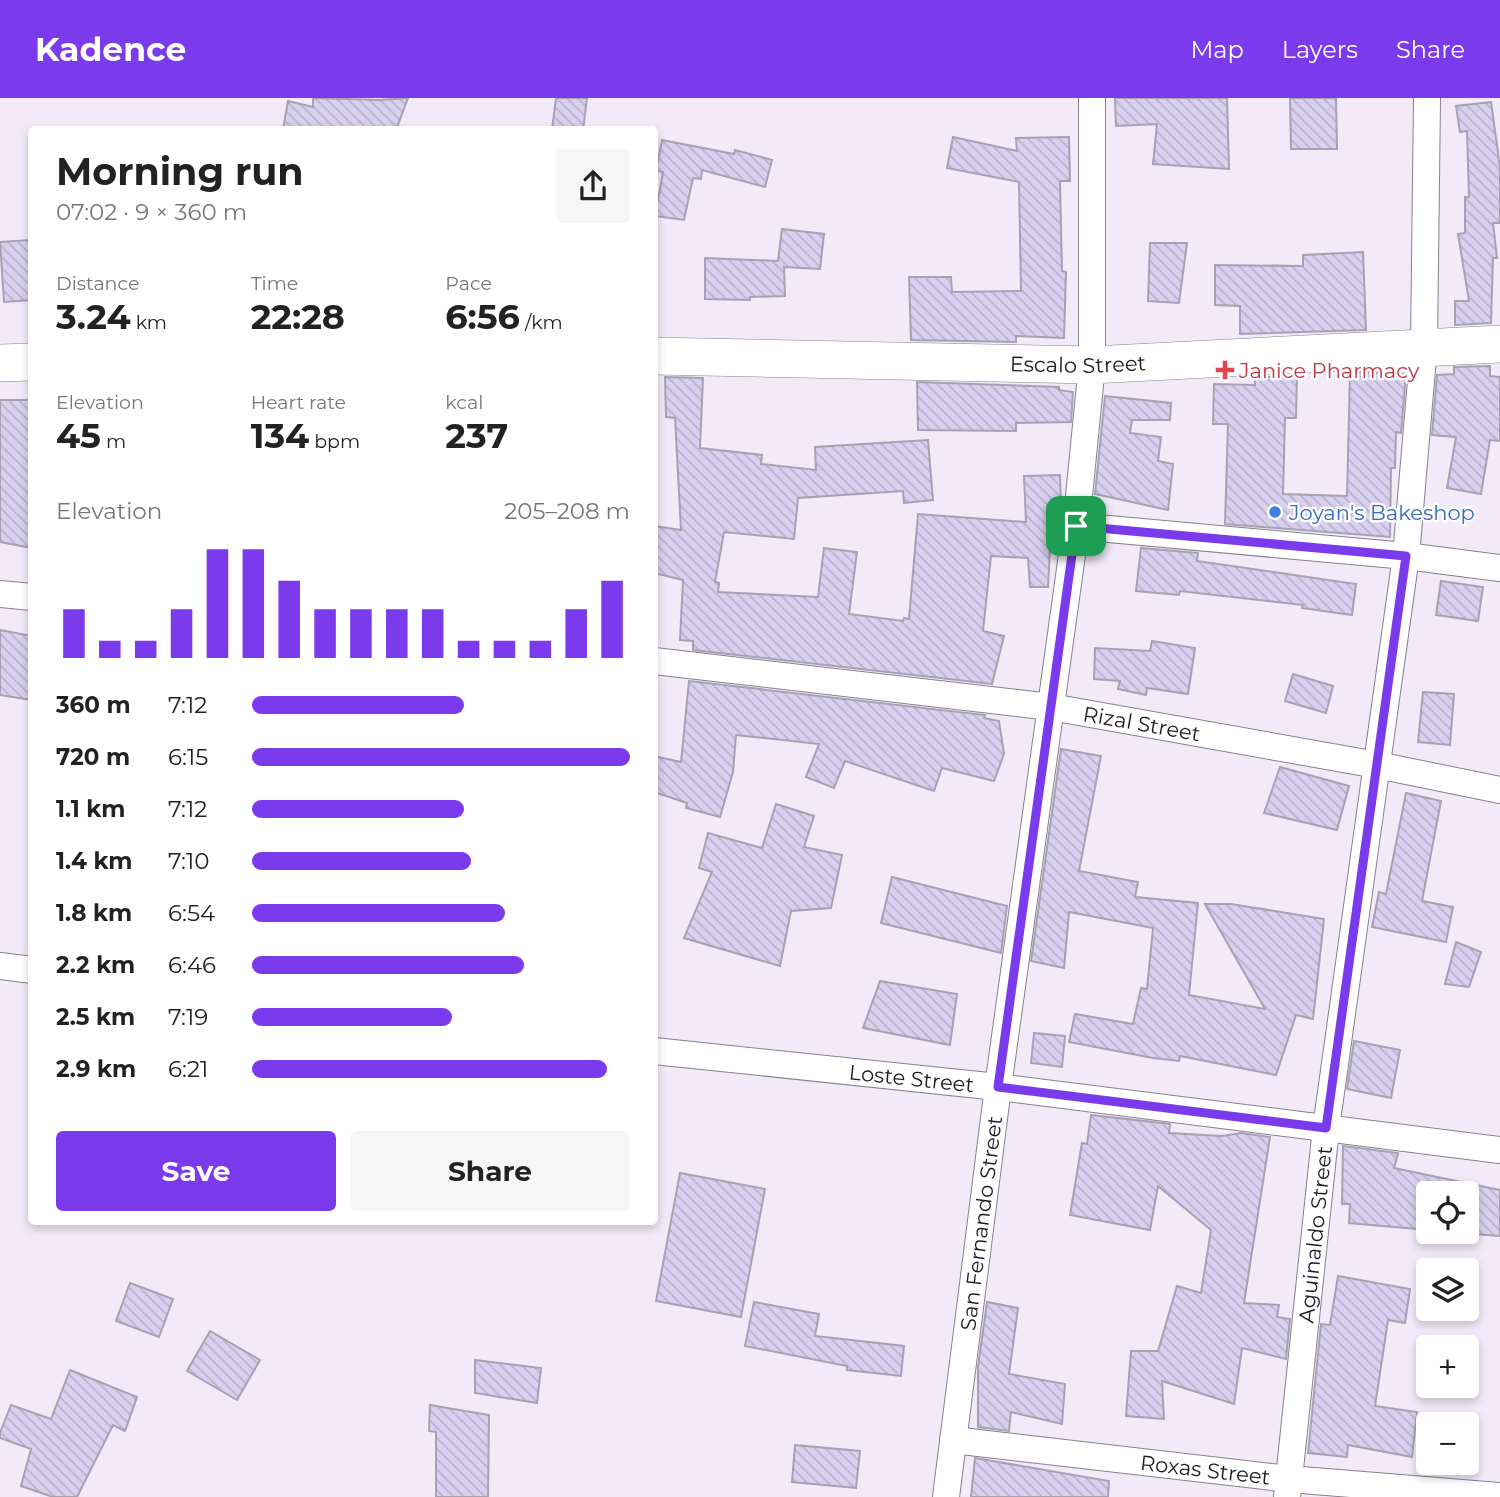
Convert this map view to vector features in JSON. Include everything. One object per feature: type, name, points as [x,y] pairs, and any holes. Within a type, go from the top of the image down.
[{"type":"street","name":"San Fernando Street","points":[[946,1497],[998,1087],[1076,526],[1092,365],[1092,98]]},
{"type":"street","name":"Aguinaldo Street","points":[[1288,1488],[1326,1128],[1406,556],[1424,346],[1427,98]]},
{"type":"street","name":"Escalo Street","points":[[658,356],[1092,365],[1500,344]]},
{"type":"street","points":[[0,363],[28,362]]},
{"type":"street","points":[[1076,526],[1406,556],[1500,568]]},
{"type":"street","points":[[0,594],[28,597]]},
{"type":"street","name":"Rizal Street","points":[[658,662],[1051,707],[1377,765],[1500,790]]},
{"type":"street","points":[[0,966],[28,970]]},
{"type":"street","name":"Loste Street","points":[[658,1051],[998,1087],[1500,1150]]},
{"type":"street","name":"Roxas Street","points":[[953,1440],[1288,1488],[1500,1496]]},
{"type":"building","points":[[313,98],[408,98],[398,126],[284,126],[288,101],[313,107]]},
{"type":"building","points":[[556,98],[587,98],[584,126],[552,126]]},
{"type":"building","points":[[1115,98],[1227,98],[1229,169],[1153,164],[1157,124],[1116,126]]},
{"type":"building","points":[[1290,98],[1336,98],[1337,149],[1291,149]]},
{"type":"building","points":[[1491,102],[1500,167],[1500,223],[1493,223],[1497,258],[1493,258],[1491,323],[1455,325],[1455,301],[1469,301],[1458,234],[1465,233],[1465,197],[1469,197],[1467,131],[1460,132],[1456,106]]},
{"type":"building","points":[[953,137],[1017,151],[1016,138],[1069,137],[1070,181],[1060,181],[1062,271],[1066,272],[1064,338],[1016,336],[1016,342],[911,340],[909,277],[951,277],[952,292],[1021,291],[1019,182],[947,168]]},
{"type":"building","points":[[662,140],[734,154],[735,150],[772,160],[765,187],[702,170],[701,179],[693,178],[684,220],[658,216],[663,172],[658,171]]},
{"type":"building","points":[[782,229],[824,234],[820,269],[784,267],[785,296],[750,297],[750,300],[705,299],[705,258],[778,261]]},
{"type":"building","points":[[28,240],[28,300],[4,302],[0,242]]},
{"type":"building","points":[[1150,243],[1187,243],[1179,303],[1148,301]]},
{"type":"building","points":[[1363,252],[1366,330],[1240,334],[1240,306],[1215,305],[1215,265],[1303,266],[1303,255]]},
{"type":"building","points":[[1490,366],[1490,376],[1500,377],[1500,441],[1490,440],[1481,494],[1447,488],[1456,437],[1432,435],[1437,375],[1454,374],[1454,367]]},
{"type":"building","points":[[1350,373],[1406,374],[1401,433],[1396,432],[1395,468],[1391,468],[1390,537],[1225,524],[1228,424],[1213,424],[1214,384],[1255,385],[1255,378],[1297,375],[1296,418],[1285,418],[1283,494],[1347,496]]},
{"type":"building","points":[[665,377],[703,378],[700,448],[762,455],[761,464],[816,470],[815,447],[928,440],[933,500],[904,503],[903,491],[798,498],[794,539],[724,532],[715,582],[719,583],[718,592],[818,597],[824,548],[857,552],[849,614],[903,621],[904,618],[909,619],[918,514],[1026,522],[1024,476],[1060,475],[1061,510],[1052,511],[1048,587],[1030,587],[1028,558],[991,556],[983,631],[1004,636],[992,684],[693,650],[693,641],[680,640],[683,580],[658,574],[658,527],[681,530],[675,418],[666,417]]},
{"type":"building","points":[[917,382],[1059,387],[1059,390],[1073,392],[1071,422],[1016,423],[1016,431],[918,430]]},
{"type":"building","points":[[1105,396],[1171,403],[1170,420],[1132,420],[1130,433],[1161,437],[1158,461],[1173,464],[1168,510],[1095,494]]},
{"type":"building","points":[[0,400],[28,400],[28,547],[0,542]]},
{"type":"building","points":[[1141,548],[1198,553],[1197,561],[1356,584],[1352,615],[1302,608],[1303,605],[1180,591],[1179,595],[1136,591]]},
{"type":"building","points":[[1441,581],[1483,587],[1478,621],[1436,615]]},
{"type":"building","points":[[0,630],[28,635],[28,699],[0,695]]},
{"type":"building","points":[[1152,641],[1195,648],[1188,694],[1147,688],[1146,695],[1118,689],[1120,681],[1094,679],[1095,648],[1150,651]]},
{"type":"building","points":[[1293,674],[1333,686],[1326,713],[1285,701]]},
{"type":"building","points":[[689,681],[985,715],[984,718],[999,721],[1004,754],[994,781],[942,768],[934,791],[845,761],[834,788],[806,777],[819,744],[736,735],[733,772],[720,817],[686,808],[687,803],[658,793],[658,757],[681,762]]},
{"type":"building","points":[[1423,692],[1454,694],[1450,745],[1418,742]]},
{"type":"building","points":[[1061,749],[1101,756],[1079,871],[1138,882],[1135,897],[1198,903],[1189,995],[1265,1009],[1205,904],[1231,904],[1324,919],[1313,1019],[1296,1015],[1276,1075],[1180,1056],[1179,1061],[1153,1058],[1069,1042],[1075,1014],[1133,1024],[1141,988],[1147,989],[1153,928],[1069,912],[1064,968],[1031,961]]},
{"type":"building","points":[[1280,767],[1349,786],[1337,830],[1264,813]]},
{"type":"building","points":[[1406,793],[1441,801],[1422,901],[1453,907],[1446,942],[1372,927],[1379,892],[1386,894]]},
{"type":"building","points":[[776,804],[814,816],[804,847],[842,855],[831,908],[791,911],[780,966],[684,938],[712,872],[699,868],[708,833],[762,848]]},
{"type":"building","points":[[892,877],[1007,906],[1001,953],[881,923]]},
{"type":"building","points":[[1456,942],[1481,952],[1469,987],[1445,984]]},
{"type":"building","points":[[880,981],[957,994],[950,1045],[863,1028]]},
{"type":"building","points":[[1034,1033],[1065,1036],[1062,1067],[1031,1063]]},
{"type":"building","points":[[1354,1041],[1400,1050],[1391,1098],[1347,1089]]},
{"type":"building","points":[[1091,1115],[1170,1124],[1169,1133],[1222,1136],[1241,1133],[1270,1137],[1244,1303],[1279,1305],[1277,1317],[1290,1319],[1286,1359],[1242,1348],[1234,1404],[1162,1381],[1164,1419],[1126,1416],[1131,1351],[1158,1351],[1177,1286],[1201,1293],[1211,1230],[1158,1186],[1150,1230],[1070,1215],[1082,1143],[1087,1144]]},
{"type":"building","points":[[1343,1146],[1398,1153],[1394,1168],[1457,1181],[1416,1181],[1416,1229],[1349,1223],[1350,1204],[1342,1204]]},
{"type":"building","points":[[680,1173],[765,1189],[741,1317],[656,1301]]},
{"type":"building","points":[[1479,1186],[1500,1190],[1500,1236],[1479,1235]]},
{"type":"building","points":[[1338,1276],[1410,1289],[1405,1323],[1388,1320],[1375,1406],[1417,1412],[1412,1457],[1348,1445],[1347,1457],[1308,1453],[1321,1324],[1330,1325]]},
{"type":"building","points":[[130,1283],[173,1299],[159,1337],[116,1321]]},
{"type":"building","points":[[754,1302],[819,1314],[815,1336],[904,1346],[901,1376],[847,1370],[847,1366],[745,1346]]},
{"type":"building","points":[[987,1302],[1018,1308],[1009,1374],[1065,1384],[1062,1424],[1011,1412],[1009,1431],[978,1427],[978,1367]]},
{"type":"building","points":[[210,1331],[260,1360],[237,1400],[187,1371]]},
{"type":"building","points":[[475,1360],[541,1368],[537,1403],[475,1393]]},
{"type":"building","points":[[70,1370],[137,1397],[125,1431],[113,1425],[77,1497],[53,1497],[21,1486],[31,1449],[0,1438],[0,1433],[11,1405],[51,1419]]},
{"type":"building","points":[[430,1405],[489,1415],[488,1497],[436,1497],[436,1432],[429,1431]]},
{"type":"building","points":[[795,1445],[860,1451],[856,1488],[792,1482]]},
{"type":"building","points":[[975,1458],[1109,1481],[1108,1497],[971,1497]]},
{"type":"place","name":"Janice Pharmacy","points":[[1225,370]]},
{"type":"place","name":"Joyan's Bakeshop","points":[[1275,512]]},
{"type":"route","points":[[1076,526],[1406,556],[1326,1128],[998,1087],[1076,526]]}]
